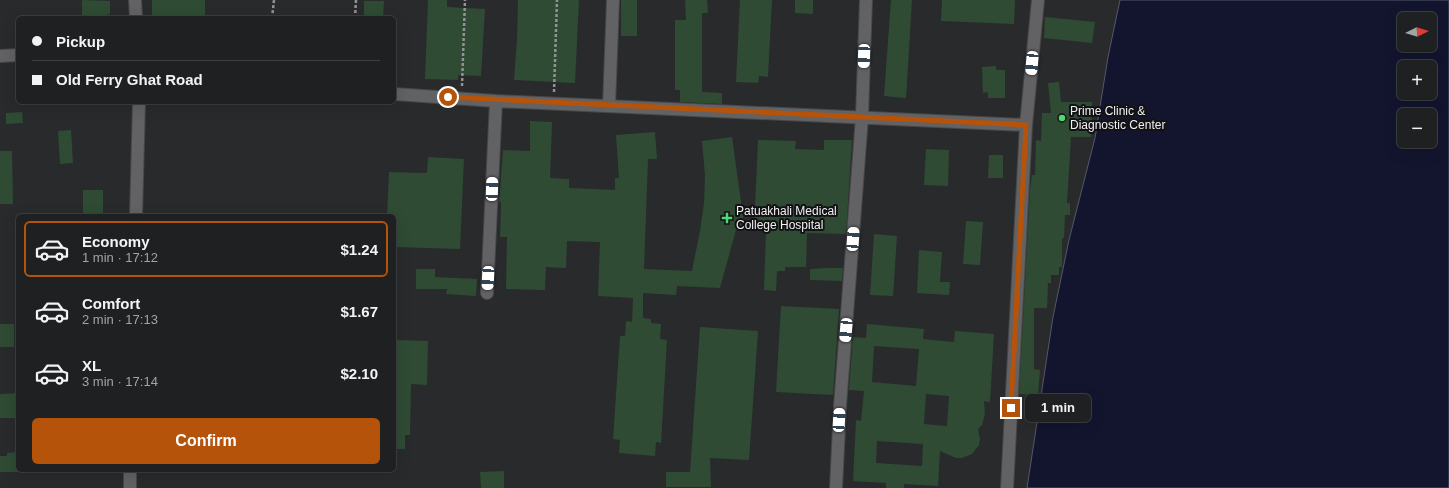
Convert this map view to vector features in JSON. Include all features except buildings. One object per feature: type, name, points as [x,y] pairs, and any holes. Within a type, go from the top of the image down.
[{"type":"street","points":[[135,0],[136,16]]},
{"type":"street","points":[[609,106],[613,0]]},
{"type":"street","points":[[836,488],[840,406],[862,117],[866,0]]},
{"type":"street","points":[[1006,488],[1026,125],[1038,0]]},
{"type":"street","points":[[0,56],[16,55]]},
{"type":"street","points":[[396,94],[496,101],[1026,125]]},
{"type":"street","points":[[487,293],[496,101]]},
{"type":"street","points":[[136,214],[139,104]]},
{"type":"street","points":[[130,472],[130,488]]},
{"type":"path","points":[[272,16],[274,0]]},
{"type":"path","points":[[355,16],[356,0]]},
{"type":"path","points":[[461,98],[465,0]]},
{"type":"path","points":[[554,103],[557,0]]},
{"type":"water","points":[[1120,0],[1449,0],[1449,488],[1027,488],[1053,317],[1069,240],[1095,138],[1108,57]]},
{"type":"place","name":"Prime Clinic & Diagnostic Center","points":[[1062,118]]},
{"type":"place","name":"Patuakhali Medical College Hospital","points":[[727,218]]},
{"type":"route","points":[[448,97],[496,101],[1026,125],[1011,408]]}]
